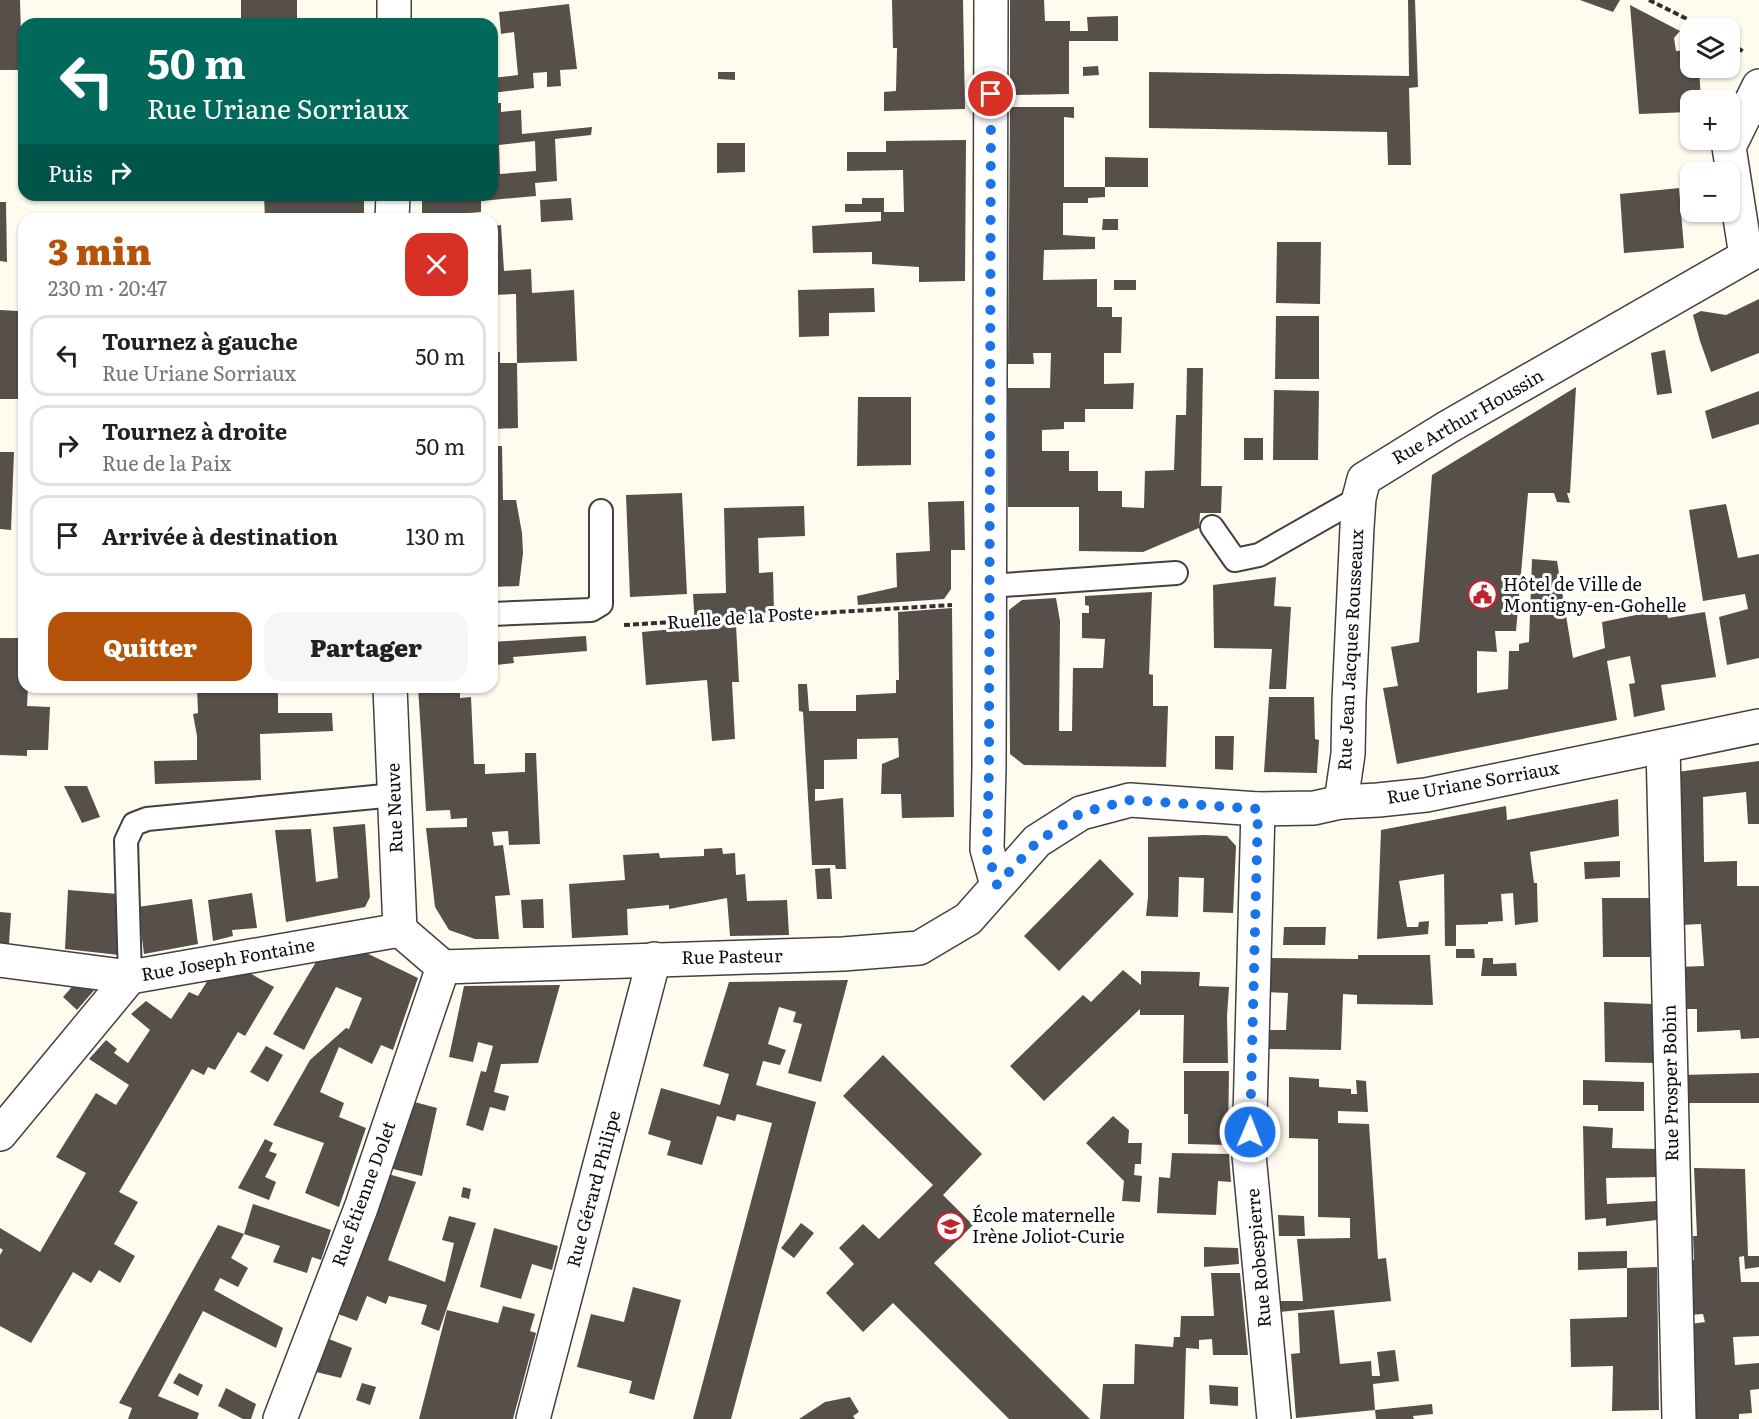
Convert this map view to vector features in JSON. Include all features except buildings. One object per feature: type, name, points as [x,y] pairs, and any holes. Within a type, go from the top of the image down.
[{"type":"street","points":[[394,0],[394,18]]},
{"type":"street","points":[[991,0],[987,849],[997,885]]},
{"type":"street","points":[[1752,252],[1729,147],[1759,86]]},
{"type":"street","name":"Rue Arthur Houssin","points":[[1359,498],[1364,479],[1448,427],[1752,252]]},
{"type":"street","name":"Rue Jean Jacques Rousseaux","points":[[1341,802],[1348,754],[1359,498]]},
{"type":"street","name":"Rue Neuve","points":[[390,693],[400,930]]},
{"type":"street","name":"Rue Uriane Sorriaux","points":[[997,885],[1037,842],[1081,813],[1130,800],[1258,809],[1314,808],[1341,802],[1426,795],[1759,726]]},
{"type":"street","name":"Rue Prosper Bobin","points":[[1663,746],[1678,1419]]},
{"type":"street","name":"Rue Robespierre","points":[[1258,809],[1249,1155],[1274,1419]]},
{"type":"street","name":"Rue Pasteur","points":[[443,967],[843,954],[919,948],[968,919],[997,885]]},
{"type":"street","points":[[400,930],[443,967]]},
{"type":"street","name":"Rue Joseph Fontaine","points":[[0,1134],[130,977],[400,930]]},
{"type":"street","name":"Rue Gérard Philipe","points":[[533,1419],[654,959]]},
{"type":"street","points":[[0,960],[130,977]]},
{"type":"street","name":"Rue Étienne Dolet","points":[[279,1419],[361,1208],[443,967]]},
{"type":"lane","points":[[1212,527],[1235,560],[1259,555],[1359,498]]},
{"type":"lane","points":[[498,614],[591,610],[601,604],[601,511]]},
{"type":"lane","points":[[989,594],[1176,573]]},
{"type":"lane","points":[[130,977],[126,841],[134,825],[147,819],[394,795]]},
{"type":"path","points":[[1649,0],[1685,18]]},
{"type":"path","name":"Ruelle de la Poste","points":[[622,625],[989,594]]},
{"type":"place","name":"Hôtel de Ville de Montigny-en-Gohelle","points":[[1482,595]]},
{"type":"place","name":"École maternelle Irène Joliot-Curie","points":[[951,1226]]},
{"type":"route","points":[[991,94],[987,849],[997,885],[1037,842],[1081,813],[1130,800],[1258,809],[1250,1132]]}]
